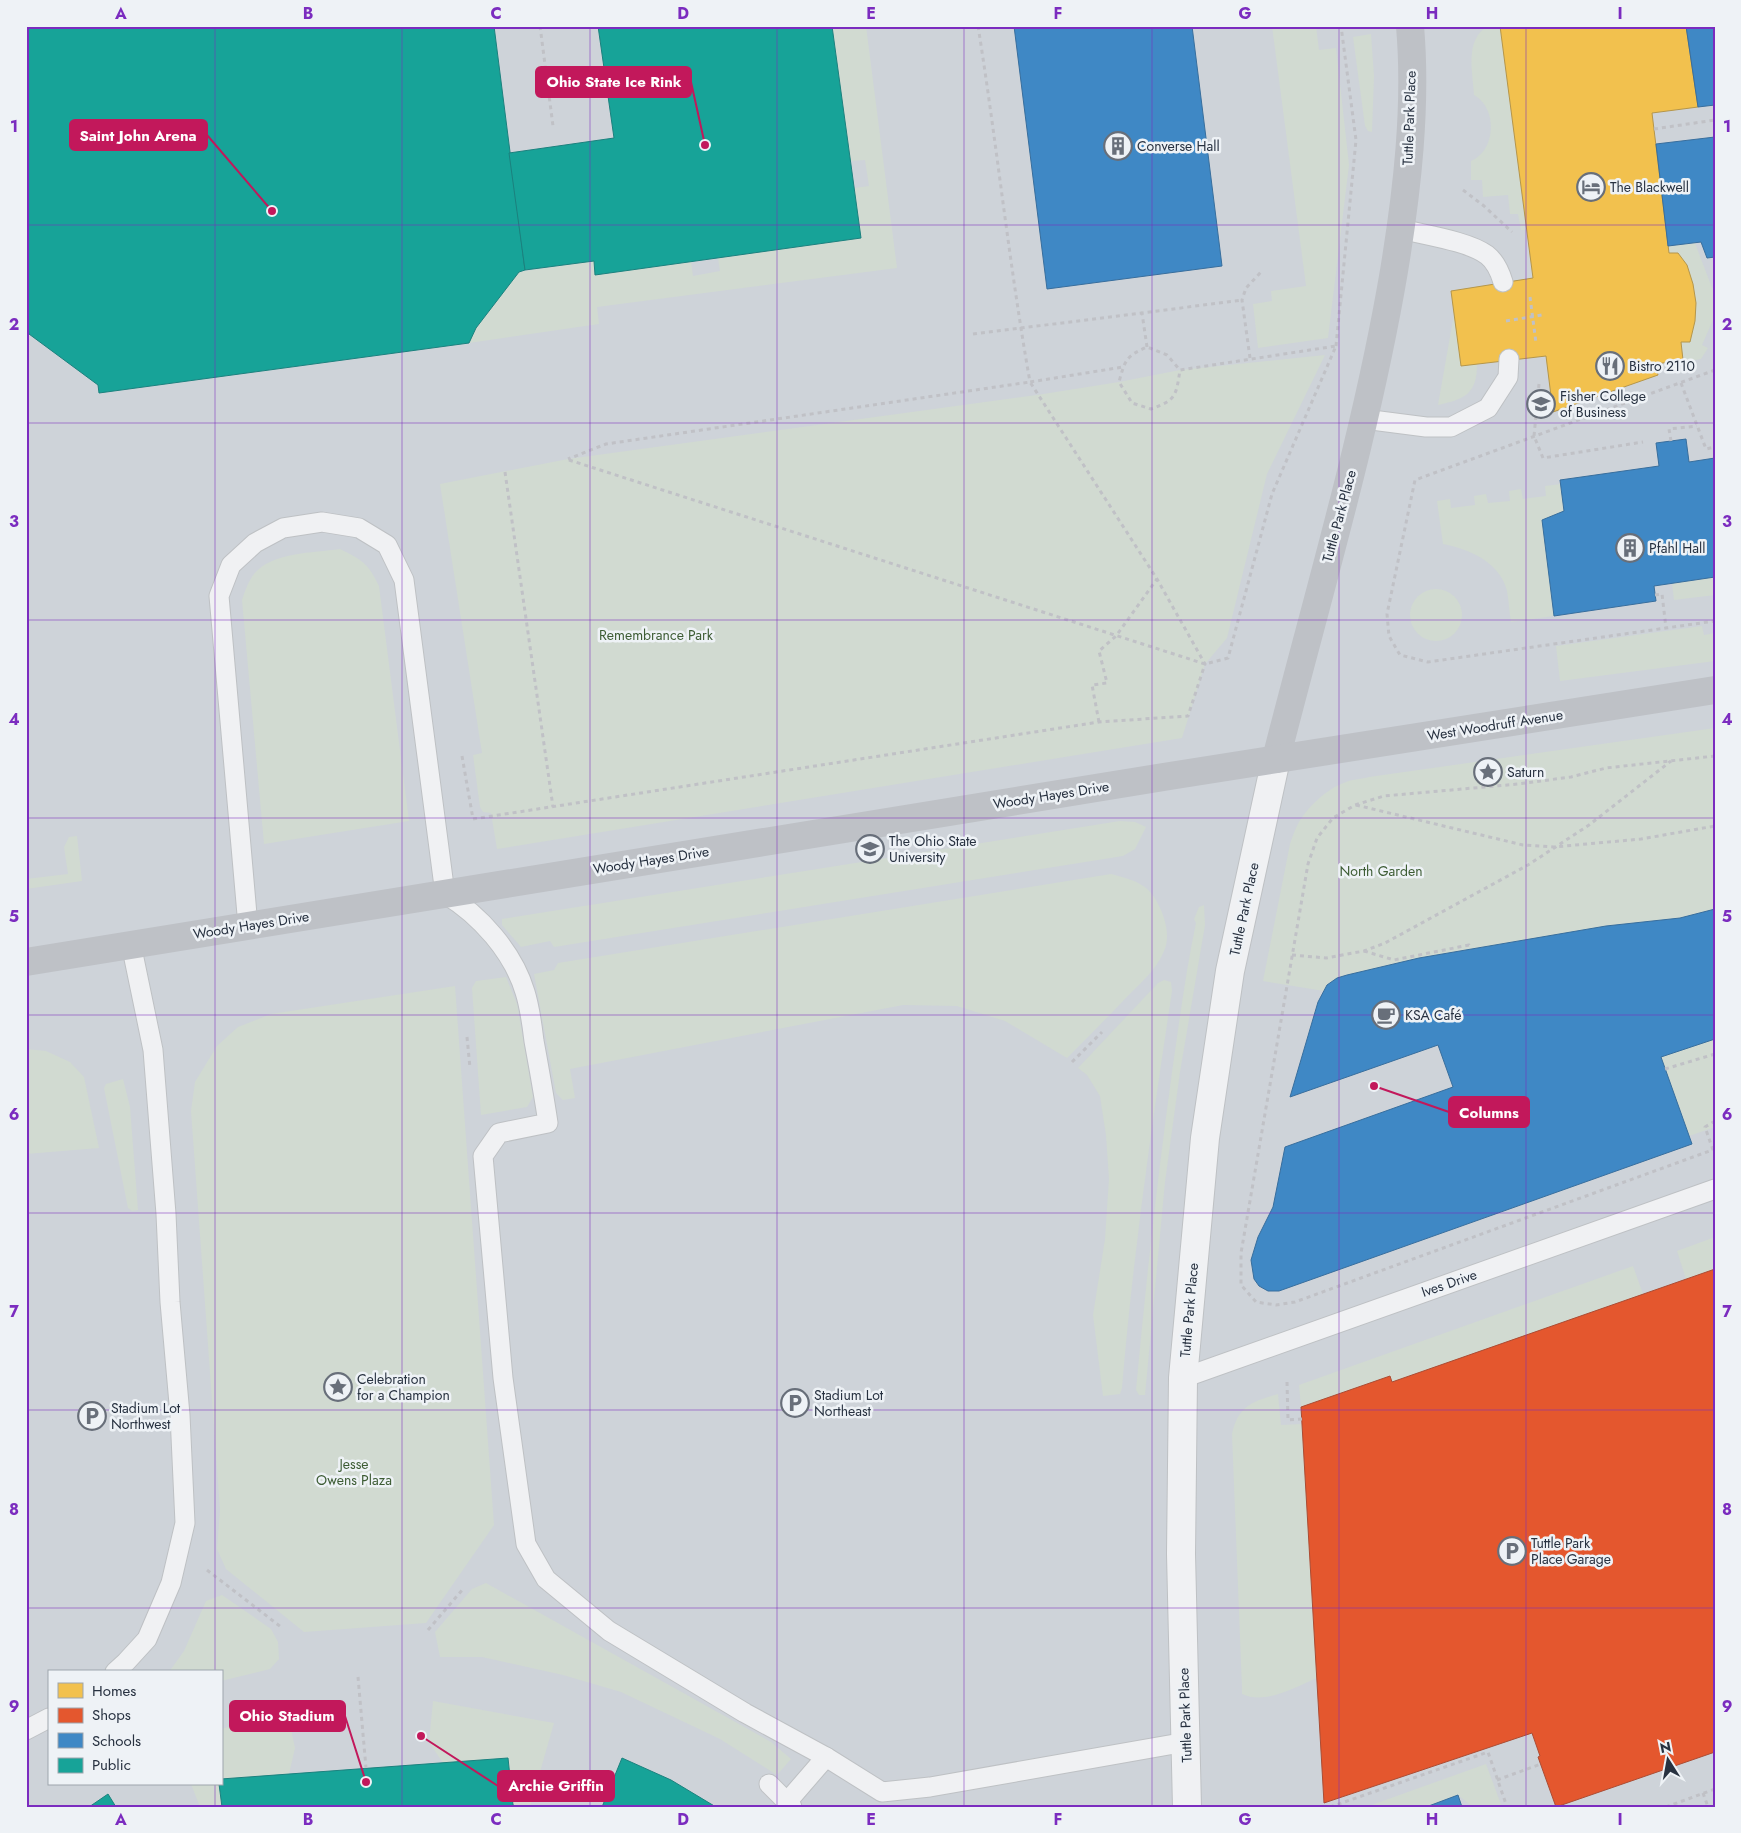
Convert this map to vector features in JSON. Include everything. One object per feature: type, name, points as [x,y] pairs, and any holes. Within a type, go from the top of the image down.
[{"type":"street","name":"Tuttle Park Place","points":[[1188,1807],[1181,1554],[1183,1378],[1204,1138],[1230,971],[1276,759],[1364,419],[1387,313],[1401,229],[1408,170],[1412,110],[1410,26]]},
{"type":"street","name":"West Woodruff Avenue","points":[[1276,759],[1715,690]]},
{"type":"street","name":"Woody Hayes Drive","points":[[26,962],[1276,759]]},
{"type":"lane","points":[[1401,229],[1477,249],[1489,256],[1499,270],[1503,282]]},
{"type":"lane","points":[[1364,419],[1426,427],[1451,426],[1488,408],[1508,377],[1509,360]]},
{"type":"lane","points":[[248,926],[219,596],[231,565],[255,543],[283,528],[322,522],[359,528],[387,545],[404,580],[445,894],[460,903],[493,936],[509,957],[520,978],[529,1010],[548,1123],[499,1133],[483,1156],[503,1378],[526,1544],[546,1579],[609,1631],[745,1713],[826,1757],[882,1792],[894,1807]]},
{"type":"lane","points":[[117,1670],[147,1639],[171,1583],[185,1523],[180,1415],[170,1302],[165,1204],[153,1050],[132,944]]},
{"type":"lane","name":"Ives Drive","points":[[1183,1378],[1715,1189]]},
{"type":"lane","points":[[26,1730],[48,1719]]},
{"type":"lane","points":[[882,1792],[930,1787],[1186,1742]]},
{"type":"lane","points":[[769,1784],[790,1805],[826,1757]]},
{"type":"path","points":[[540,26],[553,126]]},
{"type":"path","points":[[462,756],[473,819],[1099,722],[1188,716],[1205,664],[1158,579],[1030,382],[1020,329],[990,98],[978,26]]},
{"type":"path","points":[[1123,367],[606,444],[568,459],[1205,664],[1228,658],[1272,494],[1336,346],[1356,140],[1341,26]]},
{"type":"path","points":[[1654,128],[1715,120]]},
{"type":"path","points":[[1250,358],[1242,300],[1246,288],[1262,272]]},
{"type":"path","points":[[973,334],[1242,300]]},
{"type":"path","points":[[1142,313],[1147,347]]},
{"type":"path","points":[[1506,321],[1542,315]]},
{"type":"path","points":[[1180,370],[1336,346]]},
{"type":"path","points":[[1147,347],[1167,354],[1180,370],[1177,391],[1168,403],[1151,409],[1132,403],[1119,382],[1123,367],[1130,354],[1147,347]]},
{"type":"path","points":[[1715,370],[1415,480],[1387,614],[1390,636],[1400,655],[1428,662],[1715,622]]},
{"type":"path","points":[[1681,382],[1706,448],[1715,447]]},
{"type":"path","points":[[1671,441],[1669,429],[1697,426]]},
{"type":"path","points":[[1534,436],[1543,458],[1643,442]]},
{"type":"path","points":[[505,472],[553,806]]},
{"type":"path","points":[[1099,722],[1092,685],[1107,682],[1099,651],[1116,636],[1158,579]]},
{"type":"path","points":[[1655,595],[1662,594],[1666,628]]},
{"type":"path","points":[[1715,756],[1606,768],[1570,777],[1518,784],[1384,796],[1355,805],[1333,818],[1317,838],[1308,864],[1241,1253],[1241,1285],[1256,1302],[1276,1305],[1295,1302],[1714,1150],[1704,1127],[1715,1121]]},
{"type":"path","points":[[1292,955],[1326,958],[1364,951],[1392,939],[1492,885],[1589,825],[1672,761]]},
{"type":"path","points":[[1355,805],[1523,844],[1554,847],[1641,839],[1715,826]]},
{"type":"path","points":[[1364,951],[1394,960],[1469,946],[1470,949]]},
{"type":"path","points":[[1072,1062],[1102,1032]]},
{"type":"path","points":[[467,1037],[470,1068]]},
{"type":"path","points":[[1665,1069],[1715,1054]]},
{"type":"path","points":[[1287,1382],[1288,1420],[1302,1419]]},
{"type":"path","points":[[206,1570],[282,1627]]},
{"type":"path","points":[[428,1630],[463,1589]]},
{"type":"path","points":[[358,1677],[366,1768]]},
{"type":"path","points":[[1330,1807],[1488,1752],[1507,1807]]},
{"type":"path","points":[[1497,1780],[1540,1764]]},
{"type":"path","points":[[1666,1807],[1715,1789]]},
{"type":"path","points":[[1703,1793],[1708,1807]]},
{"type":"shaded area","name":"The Ohio State University","points":[[26,26],[1715,26],[1715,1807],[26,1807]]},
{"type":"green space","points":[[832,26],[866,26],[897,268],[597,307],[599,324],[469,343],[476,328],[519,272],[594,261],[596,275],[691,261],[693,276],[720,271],[718,258],[861,238],[854,188],[869,186],[865,160],[850,161]]},
{"type":"green space","points":[[1272,26],[1316,26],[1319,50],[1336,48],[1349,165],[1328,338],[1258,348],[1253,304],[1272,301],[1271,291],[1306,286]]},
{"type":"green space","points":[[1488,26],[1500,26],[1526,230],[1521,230],[1518,214],[1510,214],[1508,195],[1483,197],[1482,180],[1471,180],[1471,161],[1479,156],[1485,148],[1491,129],[1487,109],[1482,101],[1474,95],[1472,67],[1473,48],[1476,39],[1480,32]]},
{"type":"green space","points":[[1371,34],[1374,76],[1372,132],[1368,131],[1365,126],[1353,37]]},
{"type":"green space","points":[[1695,243],[1712,288],[1715,288],[1715,320],[1713,320],[1702,345],[1708,348],[1701,359],[1684,362],[1681,342],[1690,342],[1695,318],[1695,296],[1690,274],[1685,264],[1678,253],[1669,253],[1668,246]]},
{"type":"green space","points":[[1454,314],[1461,366],[1477,364],[1475,383],[1472,389],[1462,398],[1438,405]]},
{"type":"green space","name":"Remembrance Park","points":[[1325,355],[1267,474],[1227,638],[1205,664],[1182,738],[497,849],[491,813],[483,812],[480,807],[473,755],[482,753],[440,484],[568,459],[1037,395],[1180,370]]},
{"type":"green space","points":[[1561,484],[1564,511],[1542,520],[1554,616],[1511,622],[1507,591],[1498,572],[1473,553],[1443,544],[1437,501],[1450,499],[1451,508],[1475,505],[1474,496],[1486,494],[1488,503],[1510,501],[1509,491],[1521,489],[1523,499],[1546,496],[1545,486]]},
{"type":"green space","points":[[340,549],[364,563],[379,586],[409,821],[264,844],[242,600],[248,583],[254,574],[271,561],[282,557]]},
{"type":"green space","points":[[1715,577],[1715,595],[1674,600],[1672,583]]},
{"type":"green space","points":[[1436,589],[1450,593],[1458,601],[1462,615],[1458,629],[1450,637],[1436,641],[1422,637],[1414,629],[1410,615],[1414,601],[1422,593]]},
{"type":"green space","points":[[1702,626],[1704,635],[1715,633],[1715,661],[1560,681],[1556,646]]},
{"type":"green space","name":"North Garden","points":[[1715,728],[1715,909],[1680,918],[1606,926],[1419,958],[1337,978],[1327,985],[1324,991],[1263,981],[1293,835],[1301,819],[1311,806],[1331,789],[1352,780],[1369,777]]},
{"type":"green space","points":[[1120,821],[1135,822],[1146,827],[1135,849],[1123,856],[554,947],[550,941],[521,947],[502,925],[502,919]]},
{"type":"green space","points":[[77,836],[82,881],[26,889],[26,879],[68,874],[64,847],[69,837]]},
{"type":"green space","points":[[1111,874],[1142,885],[1152,894],[1161,910],[1167,930],[1166,946],[1161,958],[1146,978],[1067,1058],[1005,1021],[957,1006],[903,1005],[570,1069],[575,1098],[563,1100],[556,1093],[534,974],[554,970],[558,963]]},
{"type":"green space","points":[[1204,905],[1205,925],[1180,1072],[1165,1182],[1145,1395],[1139,1395],[1136,1390],[1140,1349],[1168,1106],[1183,994],[1196,923],[1194,919],[1199,907]]},
{"type":"green space","points":[[506,977],[517,1004],[533,1097],[527,1107],[481,1115],[472,988],[476,981]]},
{"type":"green space","points":[[1164,980],[1171,982],[1172,991],[1144,1189],[1122,1388],[1120,1394],[1103,1396],[1093,1315],[1105,1239],[1109,1179],[1106,1135],[1100,1096],[1087,1075],[1078,1068],[1158,983]]},
{"type":"green space","name":"Jesse Owens Plaza","points":[[455,986],[494,1525],[426,1623],[304,1632],[226,1569],[217,1549],[220,1510],[191,1111],[195,1082],[217,1046],[238,1027],[271,1014]]},
{"type":"green space","points":[[1715,1039],[1715,1127],[1689,1136],[1661,1057]]},
{"type":"green space","points":[[26,1049],[46,1051],[70,1062],[84,1077],[99,1148],[26,1154]]},
{"type":"green space","points":[[123,1079],[130,1107],[138,1210],[132,1211],[128,1208],[104,1088],[106,1084]]},
{"type":"green space","points":[[1715,1237],[1715,1269],[1686,1279],[1677,1251]]},
{"type":"green space","points":[[1633,1266],[1643,1294],[1392,1382],[1390,1376],[1301,1407],[1299,1385]]},
{"type":"green space","points":[[1278,1394],[1281,1425],[1302,1424],[1317,1678],[1280,1694],[1251,1697],[1242,1694],[1232,1434],[1238,1417],[1248,1406],[1261,1399]]},
{"type":"green space","points":[[486,1583],[771,1742],[791,1759],[777,1775],[720,1739],[621,1692],[563,1675],[482,1657],[440,1657],[435,1632],[472,1589]]},
{"type":"green space","points":[[222,1595],[271,1629],[278,1642],[279,1659],[270,1669],[222,1681],[222,1670],[170,1670],[184,1651],[206,1601]]},
{"type":"green space","points":[[433,1701],[554,1723],[530,1807],[200,1807],[192,1786],[222,1786],[222,1729],[287,1711],[295,1748],[289,1774],[443,1763],[429,1742]]},
{"type":"green space","points":[[1486,1764],[1502,1807],[1473,1807],[1458,1795],[1426,1807],[1366,1807]]},
{"type":"building: Homes","name":"The Blackwell","points":[[1500,26],[1686,26],[1698,107],[1652,113],[1669,253],[1678,253],[1687,265],[1696,303],[1695,321],[1690,342],[1681,342],[1683,360],[1656,364],[1658,375],[1553,412],[1546,356],[1461,366],[1451,291],[1533,278]]},
{"type":"building: Shops","name":"Tuttle Park Place Garage","points":[[1715,1269],[1715,1752],[1556,1807],[1538,1757],[1540,1756],[1532,1733],[1324,1803],[1301,1407],[1390,1376],[1392,1382]]},
{"type":"building: Schools","name":"Converse Hall","points":[[1014,26],[1192,26],[1222,266],[1047,289]]},
{"type":"building: Schools","points":[[1686,26],[1715,26],[1715,105],[1698,107]]},
{"type":"building: Schools","points":[[1715,137],[1715,257],[1707,258],[1701,242],[1668,246],[1656,144]]},
{"type":"building: Schools","name":"Pfahl Hall","points":[[1686,439],[1689,462],[1715,458],[1715,577],[1654,586],[1656,601],[1554,616],[1542,520],[1564,511],[1560,480],[1659,466],[1656,443]]},
{"type":"building: Schools","points":[[1715,909],[1715,1039],[1661,1057],[1692,1144],[1279,1291],[1268,1291],[1259,1286],[1254,1279],[1251,1260],[1258,1237],[1273,1207],[1285,1147],[1453,1087],[1438,1045],[1290,1097],[1318,1002],[1327,985],[1337,978],[1347,975],[1419,958],[1606,926],[1680,918]]},
{"type":"building: Schools","points":[[1458,1795],[1462,1807],[1426,1807]]},
{"type":"building: Public","points":[[26,26],[494,26],[525,270],[519,272],[476,328],[469,343],[99,393],[98,385],[29,334],[26,312]]},
{"type":"building: Public","points":[[598,26],[832,26],[861,238],[595,275],[594,261],[525,270],[509,153],[614,138]]},
{"type":"building: Public","points":[[508,1758],[513,1805],[519,1807],[222,1807],[219,1786],[222,1786],[222,1779]]},
{"type":"building: Public","points":[[622,1758],[671,1780],[716,1807],[602,1807]]},
{"type":"building: Public","points":[[108,1794],[116,1807],[89,1807]]},
{"type":"place","name":"Ohio State Ice Rink","points":[[705,145]]},
{"type":"place","name":"Converse Hall","points":[[1118,146]]},
{"type":"place","name":"The Blackwell","points":[[1591,187]]},
{"type":"place","name":"Saint John Arena","points":[[272,211]]},
{"type":"place","name":"Bistro 2110","points":[[1610,366]]},
{"type":"place","name":"Fisher College of Business","points":[[1541,404]]},
{"type":"place","name":"Pfahl Hall","points":[[1630,548]]},
{"type":"place","name":"Saturn","points":[[1488,772]]},
{"type":"place","name":"The Ohio State University","points":[[870,849]]},
{"type":"place","name":"KSA Café","points":[[1386,1015]]},
{"type":"place","name":"Columns","points":[[1374,1086]]},
{"type":"place","name":"Celebration for a Champion","points":[[338,1387]]},
{"type":"place","name":"Stadium Lot Northeast","points":[[795,1403]]},
{"type":"place","name":"Stadium Lot Northwest","points":[[92,1416]]},
{"type":"place","name":"Tuttle Park Place Garage","points":[[1512,1551]]},
{"type":"place","name":"Archie Griffin","points":[[421,1736]]},
{"type":"place","name":"Ohio Stadium","points":[[366,1782]]}]
